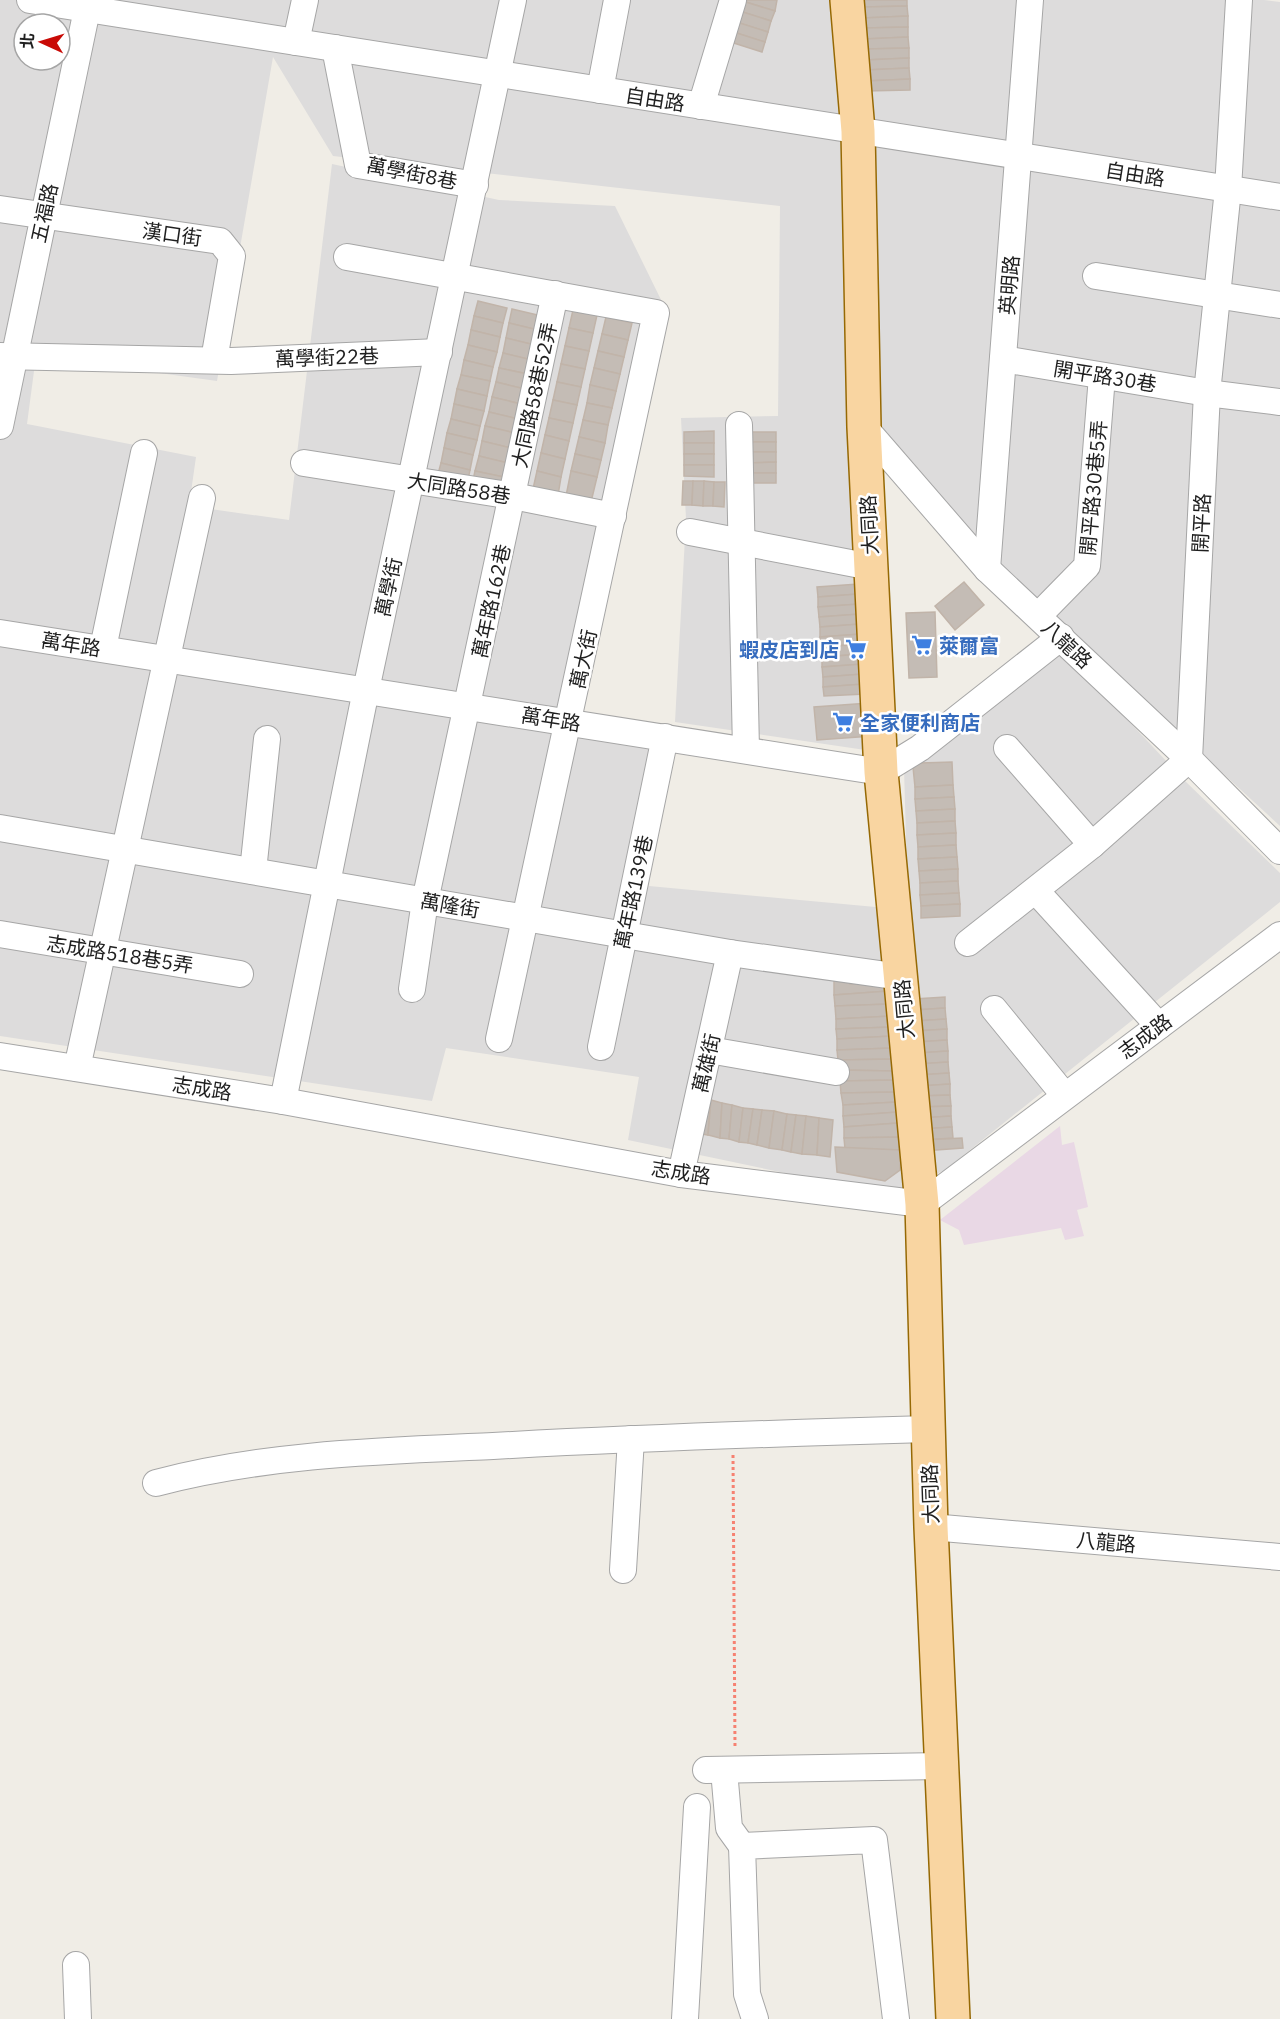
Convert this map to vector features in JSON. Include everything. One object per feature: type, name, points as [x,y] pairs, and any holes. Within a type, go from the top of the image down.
[{"type":"main road","name":"大同路","points":[[847,0],[858,130],[864,427],[881,772],[922,1204],[931,1527],[953,2019]]},
{"type":"street","name":"自由路","points":[[30,0],[88,5],[296,42],[1280,197]]},
{"type":"street","points":[[296,42],[305,0]]},
{"type":"street","name":"萬學街","points":[[283,1101],[366,690],[513,0]]},
{"type":"street","points":[[600,90],[617,0]]},
{"type":"street","points":[[700,106],[733,0]]},
{"type":"street","name":"英明路","points":[[987,569],[1030,0]]},
{"type":"street","name":"開平路","points":[[1189,759],[1207,393],[1228,189],[1239,0]]},
{"type":"street","name":"五福路","points":[[1,420],[7,357],[44,217],[88,5]]},
{"type":"street","name":"萬學街8巷","points":[[335,48],[358,165],[475,185]]},
{"type":"street","name":"漢口街","points":[[0,209],[220,241],[232,256],[214,360]]},
{"type":"street","points":[[347,257],[555,294]]},
{"type":"street","points":[[1096,276],[1280,305]]},
{"type":"street","name":"萬大街","points":[[499,1039],[656,313],[555,294]]},
{"type":"street","name":"大同路58巷52弄","points":[[513,496],[555,294]]},
{"type":"street","name":"萬學街22巷","points":[[7,357],[214,360],[439,352]]},
{"type":"street","name":"開平路30巷","points":[[1003,359],[1207,393],[1280,402]]},
{"type":"street","name":"開平路30巷5弄","points":[[1038,616],[1087,566],[1102,376]]},
{"type":"street","points":[[739,425],[746,750]]},
{"type":"street","name":"八龍路","points":[[864,427],[987,569],[1189,759],[1280,851]]},
{"type":"street","points":[[103,648],[144,453]]},
{"type":"street","name":"大同路58巷","points":[[304,463],[513,496],[613,516]]},
{"type":"street","name":"萬年路162巷","points":[[412,989],[425,901],[513,496]]},
{"type":"street","points":[[77,1068],[202,498]]},
{"type":"street","points":[[690,532],[871,567]]},
{"type":"street","name":"萬年路","points":[[0,633],[881,772]]},
{"type":"street","points":[[881,772],[920,748],[1060,638]]},
{"type":"street","name":"萬年路139巷","points":[[600,1047],[665,737]]},
{"type":"street","points":[[253,871],[267,739]]},
{"type":"street","points":[[1007,748],[1092,845]]},
{"type":"street","points":[[968,943],[1092,845],[1189,759]]},
{"type":"street","name":"萬隆街","points":[[0,828],[730,953],[901,977]]},
{"type":"street","points":[[1036,891],[1159,1026]]},
{"type":"street","name":"志成路518巷5弄","points":[[0,934],[240,974]]},
{"type":"street","name":"志成路","points":[[0,1056],[283,1101],[681,1174],[922,1204],[1280,935]]},
{"type":"street","name":"萬雄街","points":[[681,1174],[730,953]]},
{"type":"street","points":[[994,1009],[1065,1096]]},
{"type":"street","points":[[709,1050],[836,1072]]},
{"type":"street","points":[[156,1484],[192,1474],[334,1454],[631,1439],[928,1429]]},
{"type":"street","points":[[622,1570],[631,1439]]},
{"type":"street","name":"八龍路","points":[[931,1527],[1280,1557]]},
{"type":"street","points":[[755,2019],[747,1994],[742,1846],[729,1828],[722,1770],[942,1766]]},
{"type":"street","points":[[685,2019],[697,1807]]},
{"type":"street","points":[[742,1846],[874,1840],[896,2019]]},
{"type":"street","points":[[76,1965],[78,2019]]},
{"type":"path","points":[[722,1770],[733,1435]]},
{"type":"shaded area","points":[[0,0],[1264,0],[1280,2],[1280,826],[856,435],[872,751],[675,722],[686,519],[681,418],[778,416],[780,206],[333,156],[273,57],[217,381],[36,356],[27,424],[196,457],[189,506],[289,520],[332,164],[499,200],[615,206],[668,314],[575,730],[663,746],[649,886],[908,910],[904,768],[1061,649],[1184,780],[1280,873],[1280,902],[945,1170],[890,1195],[628,1140],[639,1077],[446,1048],[432,1101],[0,1036]]},
{"type":"shaded area","points":[[1060,1126],[1062,1145],[1074,1142],[1088,1207],[1077,1210],[1084,1236],[1065,1240],[1061,1228],[964,1245],[959,1230],[940,1220]]},
{"type":"building","points":[[739,0],[777,0],[775,11]]},
{"type":"building","points":[[739,0],[775,11],[771,21],[727,7]]},
{"type":"building","points":[[863,0],[907,0],[907,6],[863,7]]},
{"type":"building","points":[[907,6],[908,16],[863,18],[863,7]]},
{"type":"building","points":[[727,7],[771,21],[768,32],[724,18]]},
{"type":"building","points":[[908,16],[908,27],[864,28],[863,18]]},
{"type":"building","points":[[724,18],[768,32],[765,42],[721,28]]},
{"type":"building","points":[[908,27],[908,37],[864,39],[864,28]]},
{"type":"building","points":[[721,28],[765,42],[762,52],[718,38]]},
{"type":"building","points":[[908,37],[909,48],[865,49],[864,39]]},
{"type":"building","points":[[909,48],[909,58],[865,60],[865,49]]},
{"type":"building","points":[[909,58],[909,68],[865,70],[865,60]]},
{"type":"building","points":[[909,68],[910,79],[866,81],[865,70]]},
{"type":"building","points":[[910,79],[910,90],[866,91],[866,81]]},
{"type":"building","points":[[478,301],[507,308],[503,323],[474,316]]},
{"type":"building","points":[[512,309],[542,316],[538,330],[509,323]]},
{"type":"building","points":[[573,310],[597,315],[593,333],[569,328]]},
{"type":"building","points":[[474,316],[503,323],[500,337],[471,330]]},
{"type":"building","points":[[606,317],[632,323],[628,340],[602,334]]},
{"type":"building","points":[[509,323],[538,330],[535,345],[506,338]]},
{"type":"building","points":[[569,328],[593,333],[589,351],[565,346]]},
{"type":"building","points":[[471,330],[500,337],[497,352],[468,345]]},
{"type":"building","points":[[602,334],[628,340],[624,357],[598,351]]},
{"type":"building","points":[[506,338],[535,345],[532,360],[503,353]]},
{"type":"building","points":[[468,345],[497,352],[493,367],[464,360]]},
{"type":"building","points":[[565,346],[589,351],[585,369],[561,364]]},
{"type":"building","points":[[598,351],[624,357],[620,374],[594,368]]},
{"type":"building","points":[[503,353],[532,360],[528,374],[499,368]]},
{"type":"building","points":[[464,360],[493,367],[490,381],[461,375]]},
{"type":"building","points":[[561,364],[585,369],[581,387],[557,382]]},
{"type":"building","points":[[499,368],[528,374],[525,389],[496,382]]},
{"type":"building","points":[[594,368],[620,374],[616,391],[590,385]]},
{"type":"building","points":[[461,375],[490,381],[487,396],[457,389]]},
{"type":"building","points":[[496,382],[525,389],[521,404],[492,397]]},
{"type":"building","points":[[557,382],[581,387],[577,405],[553,400]]},
{"type":"building","points":[[590,385],[616,391],[612,408],[587,403]]},
{"type":"building","points":[[457,389],[487,396],[484,411],[454,404]]},
{"type":"building","points":[[492,397],[521,404],[518,419],[489,412]]},
{"type":"building","points":[[553,400],[577,405],[573,423],[549,418]]},
{"type":"building","points":[[587,403],[612,408],[608,425],[583,420]]},
{"type":"building","points":[[454,404],[484,411],[480,426],[451,419]]},
{"type":"building","points":[[489,412],[518,419],[515,433],[485,426]]},
{"type":"building","points":[[549,418],[573,423],[569,441],[545,435]]},
{"type":"building","points":[[451,419],[480,426],[477,440],[447,433]]},
{"type":"building","points":[[583,420],[608,425],[605,443],[579,437]]},
{"type":"building","points":[[485,426],[515,433],[511,448],[482,441]]},
{"type":"building","points":[[714,431],[714,443],[684,443],[684,432]]},
{"type":"building","points":[[745,432],[776,432],[776,442],[745,442]]},
{"type":"building","points":[[447,433],[477,440],[473,455],[444,448]]},
{"type":"building","points":[[545,435],[569,441],[565,459],[541,453]]},
{"type":"building","points":[[579,437],[605,443],[601,460],[575,454]]},
{"type":"building","points":[[482,441],[511,448],[508,463],[479,456]]},
{"type":"building","points":[[745,442],[776,442],[776,452],[745,452]]},
{"type":"building","points":[[684,443],[714,443],[714,454],[684,454]]},
{"type":"building","points":[[444,448],[473,455],[470,470],[441,463]]},
{"type":"building","points":[[745,452],[776,452],[776,462],[745,463]]},
{"type":"building","points":[[541,453],[565,459],[561,477],[537,471]]},
{"type":"building","points":[[575,454],[601,460],[597,477],[571,471]]},
{"type":"building","points":[[684,454],[714,454],[714,465],[684,465]]},
{"type":"building","points":[[479,456],[508,463],[504,477],[475,471]]},
{"type":"building","points":[[776,462],[776,473],[746,473],[745,463]]},
{"type":"building","points":[[441,463],[470,470],[467,484],[437,478]]},
{"type":"building","points":[[684,465],[714,465],[714,477],[684,476]]},
{"type":"building","points":[[475,471],[504,477],[501,492],[472,485]]},
{"type":"building","points":[[537,471],[561,477],[558,495],[533,489]]},
{"type":"building","points":[[571,471],[597,477],[591,502],[566,496]]},
{"type":"building","points":[[746,473],[776,473],[776,483],[745,483]]},
{"type":"building","points":[[683,481],[693,481],[692,505],[682,505]]},
{"type":"building","points":[[693,481],[704,481],[703,506],[692,505]]},
{"type":"building","points":[[704,481],[714,482],[713,506],[703,506]]},
{"type":"building","points":[[714,482],[725,482],[724,507],[713,506]]},
{"type":"building","points":[[964,582],[984,605],[955,630],[935,606]]},
{"type":"building","points":[[858,584],[858,594],[818,597],[817,587]]},
{"type":"building","points":[[858,594],[859,604],[818,607],[818,597]]},
{"type":"building","points":[[859,604],[860,614],[819,617],[818,607]]},
{"type":"building","name":"萊爾富","points":[[935,612],[937,677],[909,678],[906,613]]},
{"type":"building","points":[[860,614],[860,624],[820,627],[819,617]]},
{"type":"building","points":[[860,624],[861,634],[820,637],[820,627]]},
{"type":"building","points":[[861,634],[861,644],[821,647],[820,637]]},
{"type":"building","points":[[861,644],[862,654],[822,657],[821,647]]},
{"type":"building","points":[[862,654],[863,664],[822,667],[822,657]]},
{"type":"building","points":[[863,664],[863,674],[823,677],[822,667]]},
{"type":"building","points":[[863,674],[864,684],[823,687],[823,677]]},
{"type":"building","points":[[864,684],[865,694],[824,696],[823,687]]},
{"type":"building","name":"全家便利商店","points":[[869,703],[872,736],[817,740],[814,707]]},
{"type":"building","points":[[952,762],[953,785],[915,787],[913,767],[920,763]]},
{"type":"building","points":[[953,785],[954,797],[915,799],[915,787]]},
{"type":"building","points":[[954,797],[955,809],[916,811],[915,799]]},
{"type":"building","points":[[955,809],[955,821],[917,823],[916,811]]},
{"type":"building","points":[[955,821],[956,833],[917,835],[917,823]]},
{"type":"building","points":[[956,833],[956,845],[918,847],[917,835]]},
{"type":"building","points":[[956,845],[957,857],[918,859],[918,847]]},
{"type":"building","points":[[957,857],[958,869],[919,871],[918,859]]},
{"type":"building","points":[[958,869],[958,881],[920,883],[919,871]]},
{"type":"building","points":[[958,881],[959,893],[920,895],[920,883]]},
{"type":"building","points":[[959,893],[960,904],[921,906],[920,895]]},
{"type":"building","points":[[960,904],[960,916],[921,918],[921,906]]},
{"type":"building","points":[[834,980],[850,980],[850,984],[886,981],[888,991],[834,995]]},
{"type":"building","points":[[888,991],[890,1004],[835,1006],[834,995]]},
{"type":"building","points":[[945,997],[945,1008],[915,1010],[914,999]]},
{"type":"building","points":[[890,1004],[891,1016],[836,1019],[835,1006]]},
{"type":"building","points":[[945,1008],[946,1019],[916,1021],[915,1010]]},
{"type":"building","points":[[891,1016],[892,1027],[836,1029],[836,1019]]},
{"type":"building","points":[[946,1019],[947,1029],[916,1031],[916,1021]]},
{"type":"building","points":[[892,1027],[892,1036],[837,1039],[836,1029]]},
{"type":"building","points":[[947,1029],[947,1040],[917,1042],[916,1031]]},
{"type":"building","points":[[892,1036],[893,1048],[837,1050],[837,1039]]},
{"type":"building","points":[[947,1040],[948,1051],[918,1053],[917,1042]]},
{"type":"building","points":[[893,1048],[893,1059],[838,1060],[837,1050]]},
{"type":"building","points":[[948,1051],[948,1062],[918,1064],[918,1053]]},
{"type":"building","points":[[893,1059],[894,1071],[839,1070],[838,1060]]},
{"type":"building","points":[[948,1062],[949,1073],[919,1075],[918,1064]]},
{"type":"building","points":[[839,1070],[894,1071],[895,1080],[840,1081]]},
{"type":"building","points":[[949,1073],[950,1084],[920,1086],[919,1075]]},
{"type":"building","points":[[895,1080],[895,1092],[841,1093],[840,1081]]},
{"type":"building","points":[[950,1084],[950,1095],[920,1096],[920,1086]]},
{"type":"building","points":[[895,1092],[897,1102],[843,1105],[841,1093]]},
{"type":"building","points":[[950,1095],[951,1106],[921,1107],[920,1096]]},
{"type":"building","points":[[700,1099],[711,1100],[708,1135],[691,1132]]},
{"type":"building","points":[[711,1100],[722,1103],[720,1138],[708,1135]]},
{"type":"building","points":[[897,1102],[898,1112],[843,1116],[843,1105]]},
{"type":"building","points":[[722,1103],[732,1105],[729,1139],[720,1138]]},
{"type":"building","points":[[732,1105],[743,1108],[739,1142],[729,1139]]},
{"type":"building","points":[[951,1106],[951,1116],[921,1118],[921,1107]]},
{"type":"building","points":[[743,1108],[753,1109],[748,1143],[739,1142]]},
{"type":"building","points":[[753,1109],[762,1110],[757,1145],[748,1143]]},
{"type":"building","points":[[762,1110],[774,1111],[769,1148],[757,1145]]},
{"type":"building","points":[[774,1111],[787,1114],[782,1150],[769,1148]]},
{"type":"building","points":[[898,1112],[898,1123],[844,1127],[843,1116]]},
{"type":"building","points":[[787,1114],[796,1115],[791,1152],[782,1150]]},
{"type":"building","points":[[796,1115],[806,1116],[802,1154],[791,1152]]},
{"type":"building","points":[[806,1116],[819,1118],[817,1155],[802,1154]]},
{"type":"building","points":[[951,1116],[952,1127],[922,1129],[921,1118]]},
{"type":"building","points":[[819,1118],[833,1120],[830,1157],[817,1155]]},
{"type":"building","points":[[898,1123],[900,1137],[844,1138],[844,1127]]},
{"type":"building","points":[[952,1127],[953,1138],[923,1140],[922,1129]]},
{"type":"building","points":[[900,1137],[901,1150],[845,1149],[844,1138]]},
{"type":"building","points":[[962,1138],[963,1148],[923,1151],[923,1140]]},
{"type":"building","points":[[835,1147],[901,1150],[900,1170],[885,1181],[837,1172]]},
{"type":"place","name":"萊爾富","points":[[922,645]]},
{"type":"place","name":"蝦皮店到店","points":[[856,649]]},
{"type":"place","name":"全家便利商店","points":[[843,722]]}]
